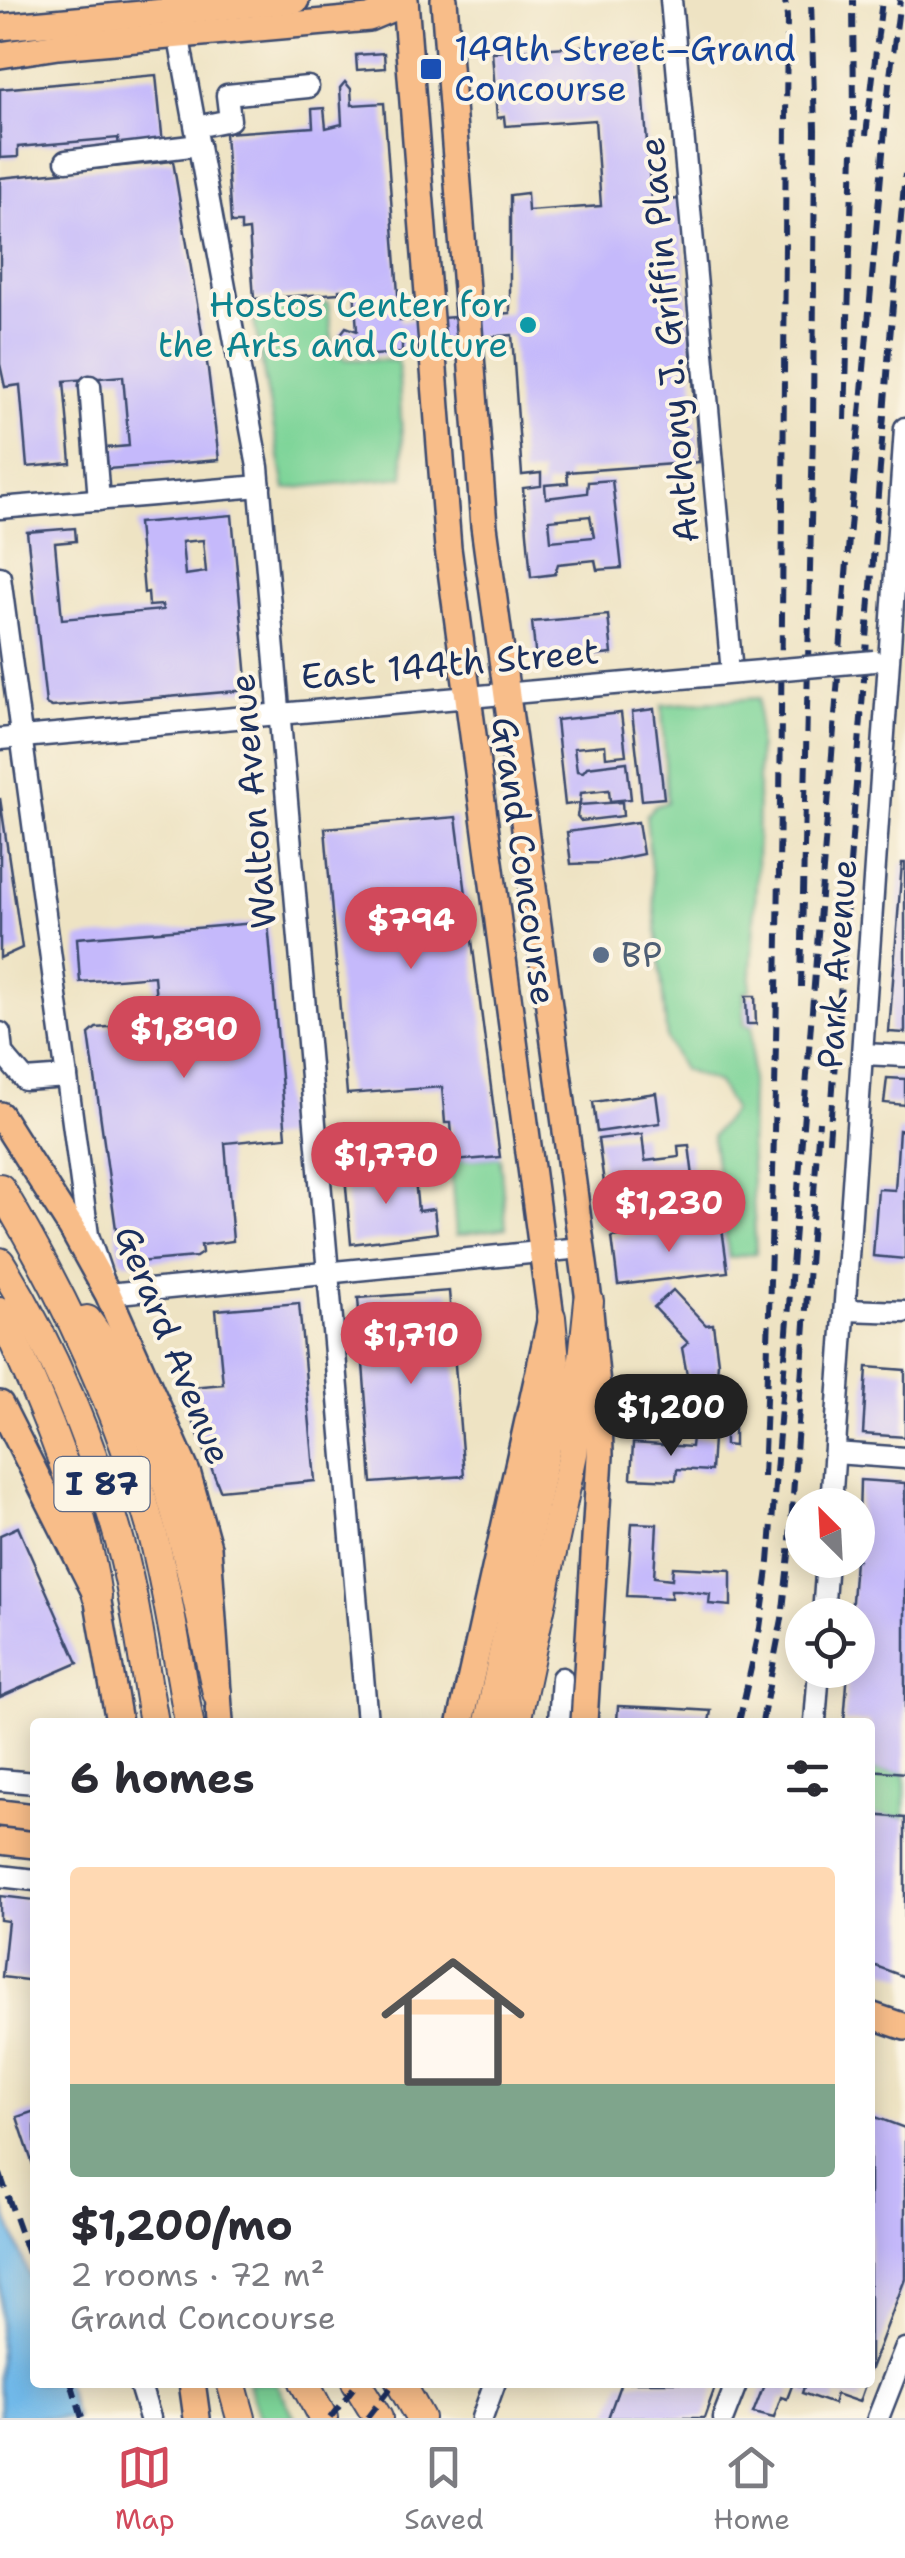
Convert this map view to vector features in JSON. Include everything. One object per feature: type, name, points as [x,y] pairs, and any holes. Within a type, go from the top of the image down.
[{"type":"highway","name":"I 87","points":[[0,1188],[48,1270],[101,1380],[132,1465],[161,1568],[187,1718]]},
{"type":"highway","name":"I 87","points":[[0,1262],[42,1341],[96,1464],[128,1580],[153,1718]]},
{"type":"highway","points":[[48,1270],[112,1354],[150,1441],[188,1566],[217,1693]]},
{"type":"highway","points":[[517,1718],[573,1454],[589,1301]]},
{"type":"highway","points":[[0,1312],[67,1470],[89,1544],[97,1596]]},
{"type":"highway","points":[[490,1718],[552,1418],[555,1361],[551,1317]]},
{"type":"highway","points":[[233,2388],[241,2418]]},
{"type":"highway","points":[[307,2388],[323,2418]]},
{"type":"highway","points":[[360,2388],[378,2418]]},
{"type":"highway","points":[[403,2388],[420,2418]]},
{"type":"main road","points":[[0,27],[174,16],[296,0]]},
{"type":"main road","points":[[0,55],[174,16],[369,18],[401,1],[445,0]]},
{"type":"main road","name":"Grand Concourse","points":[[445,0],[479,478],[589,1301],[600,1456],[584,1718]]},
{"type":"main road","name":"Grand Concourse","points":[[401,1],[438,446],[466,695],[551,1317],[462,1718]]},
{"type":"main road","points":[[0,1116],[71,1227],[108,1294]]},
{"type":"main road","name":"Gerard Avenue","points":[[108,1294],[196,1497],[212,1581],[220,1718]]},
{"type":"main road","points":[[0,1404],[97,1596],[118,1718]]},
{"type":"main road","points":[[0,1813],[30,1816]]},
{"type":"main road","points":[[0,1841],[30,1844]]},
{"type":"main road","points":[[875,2022],[905,2027]]},
{"type":"main road","points":[[193,2388],[197,2418]]},
{"type":"street","name":"Anthony J. Griffin Place","points":[[671,0],[736,673]]},
{"type":"street","name":"Walton Avenue","points":[[174,16],[260,486],[367,1718]]},
{"type":"street","points":[[66,161],[198,136],[230,120],[227,95],[308,87]]},
{"type":"street","points":[[90,386],[99,500]]},
{"type":"street","name":"Park Avenue","points":[[832,1488],[905,428]]},
{"type":"street","points":[[0,508],[260,486]]},
{"type":"street","name":"Gerard Avenue","points":[[0,577],[11,738],[67,1077],[88,1234],[108,1294]]},
{"type":"street","name":"East 144th Street","points":[[11,738],[890,660]]},
{"type":"street","points":[[0,1033],[2,1054],[25,1080],[67,1077]]},
{"type":"street","points":[[863,1054],[905,1056]]},
{"type":"street","points":[[108,1294],[581,1248]]},
{"type":"street","points":[[844,1310],[905,1312]]},
{"type":"street","points":[[835,1454],[905,1458]]},
{"type":"street","points":[[560,1718],[562,1678]]},
{"type":"street","points":[[815,1718],[818,1688]]},
{"type":"street","points":[[0,1780],[30,1783]]},
{"type":"street","points":[[0,1876],[30,1879]]},
{"type":"street","points":[[878,2418],[905,2349]]},
{"type":"street","points":[[141,2388],[150,2418]]},
{"type":"street","points":[[482,2418],[493,2388]]},
{"type":"street","points":[[723,2418],[735,2388]]},
{"type":"green space","points":[[328,303],[333,350],[345,359],[398,361],[404,477],[285,489],[252,310]]},
{"type":"green space","points":[[759,698],[757,868],[750,990],[744,992],[744,1025],[752,1027],[750,1145],[756,1253],[729,1258],[712,1136],[733,1110],[718,1083],[683,1070],[667,1040],[646,815],[667,802],[662,705]]},
{"type":"green space","points":[[500,1157],[506,1228],[456,1235],[450,1161]]},
{"type":"green space","points":[[875,1770],[905,1773],[905,1818],[875,1815]]},
{"type":"green space","points":[[250,2388],[279,2388],[295,2418],[259,2418]]},
{"type":"water","points":[[0,2198],[30,2279],[30,2388],[67,2388],[76,2418],[0,2418]]},
{"type":"building","points":[[640,42],[651,201],[680,199],[699,462],[567,472],[568,483],[545,485],[546,498],[587,493],[588,482],[612,480],[622,568],[597,570],[595,560],[558,564],[555,574],[531,577],[523,488],[541,486],[541,473],[522,475],[512,335],[402,343],[402,353],[359,356],[357,338],[346,342],[340,335],[346,327],[357,331],[354,288],[339,293],[254,299],[249,230],[241,231],[241,223],[231,223],[225,133],[313,127],[312,109],[324,108],[326,128],[342,124],[340,88],[345,82],[351,89],[352,105],[384,103],[400,321],[510,313],[510,195],[527,193],[528,211],[601,206],[595,120],[505,126],[504,117],[497,118],[492,52]],"holes":[[[590,516],[594,537],[551,541],[549,520]]]},
{"type":"building","points":[[384,53],[385,68],[357,70],[356,55]]},
{"type":"building","points":[[156,75],[163,144],[119,147],[118,138],[18,147],[18,157],[0,158],[0,89]]},
{"type":"building","points":[[173,161],[219,460],[108,469],[106,448],[129,446],[123,376],[64,381],[71,463],[27,467],[20,385],[5,387],[0,364],[0,178]]},
{"type":"building","points":[[232,515],[248,690],[52,707],[46,704],[27,532],[75,528],[76,541],[55,543],[62,619],[163,610],[162,605],[149,606],[148,592],[144,593],[138,523]],"holes":[[[203,540],[206,572],[185,575],[182,542]]]},
{"type":"building","points":[[608,615],[612,654],[536,661],[532,622]]},
{"type":"building","points":[[654,709],[664,798],[642,800],[632,712]]},
{"type":"building","points":[[621,713],[626,755],[606,757],[605,745],[574,748],[577,771],[627,762],[631,799],[610,801],[609,790],[581,793],[580,803],[565,805],[556,720]]},
{"type":"building","points":[[0,798],[22,948],[0,958]]},
{"type":"building","points":[[622,802],[623,816],[581,821],[577,816],[579,805]]},
{"type":"building","points":[[456,817],[500,1157],[454,1161],[451,1123],[445,1123],[442,1087],[347,1094],[325,828]]},
{"type":"building","points":[[638,822],[643,854],[571,864],[567,832]]},
{"type":"building","points":[[905,863],[905,1033],[889,1032]]},
{"type":"building","points":[[268,922],[286,1137],[225,1143],[233,1241],[201,1245],[202,1253],[196,1257],[125,1263],[120,1258],[89,1034],[96,1028],[158,1023],[154,976],[80,982],[77,938]]},
{"type":"building","points":[[746,996],[755,996],[756,1024],[747,1024]]},
{"type":"building","points":[[887,1078],[905,1079],[905,1105],[884,1103]]},
{"type":"building","points":[[656,1093],[660,1123],[597,1132],[593,1102]]},
{"type":"building","points":[[899,1130],[905,1131],[905,1259],[873,1256],[878,1189],[895,1190]]},
{"type":"building","points":[[642,1134],[645,1161],[679,1157],[678,1146],[689,1145],[698,1216],[610,1227],[598,1139]]},
{"type":"building","points":[[414,1169],[418,1211],[434,1209],[437,1233],[351,1244],[345,1176]]},
{"type":"building","points":[[700,1226],[700,1231],[722,1228],[728,1272],[618,1285],[612,1237]]},
{"type":"building","points":[[673,1290],[706,1325],[713,1324],[718,1362],[716,1388],[690,1391],[682,1348],[688,1343],[654,1307]]},
{"type":"building","points":[[449,1291],[464,1476],[372,1483],[358,1298]]},
{"type":"building","points":[[299,1303],[315,1481],[220,1490],[180,1388],[223,1384],[216,1310]]},
{"type":"building","points":[[867,1367],[905,1370],[905,1437],[863,1434]]},
{"type":"building","points":[[724,1399],[734,1399],[734,1446],[725,1445]]},
{"type":"building","points":[[692,1437],[713,1438],[711,1471],[677,1469],[676,1480],[631,1478],[633,1443],[691,1447]]},
{"type":"building","points":[[860,1480],[905,1483],[905,1773],[875,1770],[875,1718],[844,1718],[847,1688],[875,1688],[875,1598],[852,1598],[854,1578],[875,1578],[875,1488],[860,1488]]},
{"type":"building","points":[[632,1523],[657,1524],[654,1577],[672,1579],[673,1567],[731,1570],[731,1606],[709,1604],[710,1594],[679,1590],[671,1590],[671,1598],[627,1596]]},
{"type":"building","points":[[18,1527],[78,1663],[0,1697],[0,1535]]},
{"type":"building","points":[[618,1706],[711,1711],[710,1718],[617,1718]]},
{"type":"building","points":[[875,1815],[905,1818],[905,1977],[875,1966]]},
{"type":"building","points":[[0,1896],[30,1899],[30,1980],[2,1977],[8,1921],[0,1920]]},
{"type":"building","points":[[30,2113],[30,2156],[17,2117]]},
{"type":"building","points":[[875,2117],[905,2128],[905,2279],[875,2358]]},
{"type":"building","points":[[619,2388],[715,2388],[704,2418],[608,2418]]},
{"type":"building","points":[[763,2388],[791,2388],[787,2399],[781,2397],[774,2418],[753,2413]]},
{"type":"building","points":[[804,2388],[864,2388],[859,2402],[836,2394],[833,2404],[802,2393]]},
{"type":"railway","points":[[763,1477],[778,930],[785,0]]},
{"type":"railway","points":[[801,987],[813,430],[815,129],[811,0]]},
{"type":"railway","points":[[845,420],[854,117],[853,0]]},
{"type":"railway","points":[[866,135],[882,0]]},
{"type":"railway","points":[[740,1718],[760,1628],[769,1562],[847,562],[889,84],[900,0]]},
{"type":"railway","points":[[829,1141],[905,174]]},
{"type":"railway","points":[[763,1718],[782,1619],[789,1554],[819,1121]]},
{"type":"railway","points":[[0,2174],[30,2260]]},
{"type":"railway","points":[[73,2388],[82,2418]]},
{"type":"railway","points":[[330,2418],[353,2388]]},
{"type":"railway","points":[[367,2418],[390,2388]]},
{"type":"place","name":"149th Street–Grand Concourse","points":[[431,69]]},
{"type":"place","name":"Hostos Center for the Arts and Culture","points":[[528,325]]},
{"type":"place","name":"BP","points":[[601,955]]}]
